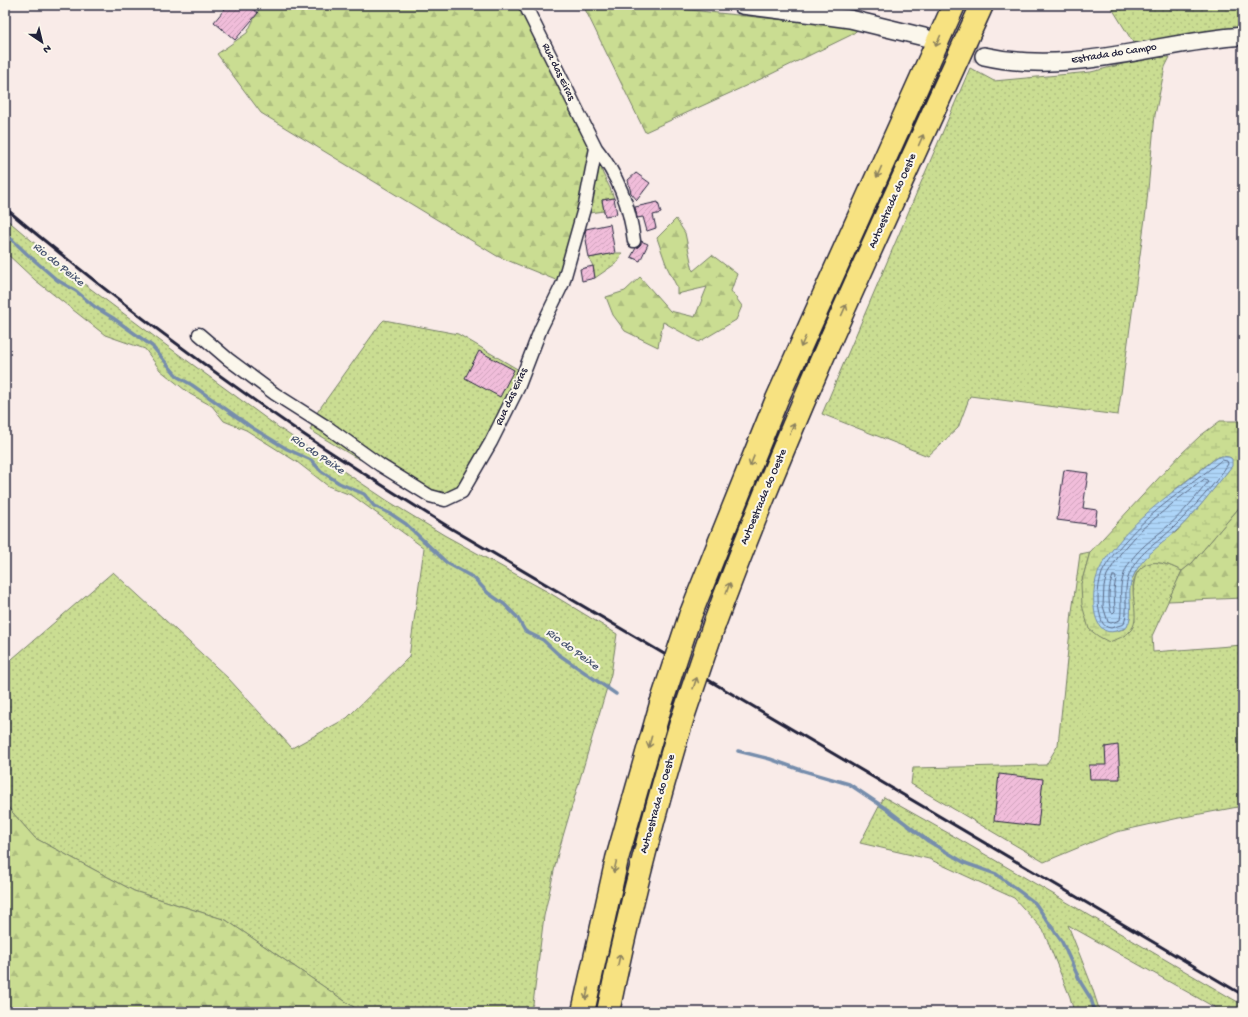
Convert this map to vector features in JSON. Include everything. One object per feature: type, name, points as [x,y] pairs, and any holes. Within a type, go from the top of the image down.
[{"type":"highway","points":[[583,1012],[617,859],[661,704],[690,616],[778,399],[954,5]]},
{"type":"highway","name":"Autoestrada do Oeste","points":[[608,1012],[645,849],[682,720],[714,625],[740,556],[811,384],[982,5]]},
{"type":"street","name":"Rua das Eiras","points":[[199,334],[275,394],[326,427],[380,465],[430,496],[445,500],[462,492],[491,442],[518,388],[541,328],[563,283],[585,205],[596,148],[524,5]]},
{"type":"street","points":[[742,5],[822,14],[924,36]]},
{"type":"street","name":"Estrada do Campo","points":[[984,56],[1017,61],[1074,61],[1243,36]]},
{"type":"street","points":[[596,148],[607,162],[622,194],[632,224],[634,241]]},
{"type":"green space","points":[[261,5],[523,5],[596,148],[563,283],[497,256],[261,113],[217,54],[247,33]]},
{"type":"green space","points":[[583,5],[643,5],[860,28],[851,35],[765,77],[645,132]]},
{"type":"green space","points":[[1110,5],[1243,5],[1243,31],[1134,44]]},
{"type":"green space","points":[[1170,57],[1165,67],[1155,115],[1146,211],[1118,415],[970,396],[958,428],[928,456],[822,414],[970,68],[994,81],[1091,72],[1147,58]]},
{"type":"green space","points":[[599,161],[614,198],[602,200],[604,211],[589,213]]},
{"type":"green space","points":[[5,218],[71,274],[282,430],[388,501],[444,535],[548,592],[617,634],[611,674],[558,853],[544,916],[533,1004],[528,1012],[361,1012],[226,920],[134,891],[35,838],[5,804],[5,665],[113,572],[228,678],[292,748],[347,718],[409,657],[424,548],[353,496],[328,486],[297,462],[246,430],[224,421],[212,406],[190,394],[160,370],[145,349],[105,335],[35,280],[5,252]]},
{"type":"green space","points":[[676,219],[685,233],[693,271],[712,255],[737,274],[731,291],[742,306],[736,320],[699,342],[663,322],[658,347],[625,331],[613,315],[606,297],[625,291],[640,277],[670,311],[695,317],[707,287],[677,294],[677,287],[667,267],[657,238]]},
{"type":"green space","points":[[622,253],[618,262],[595,278],[593,266],[589,258]]},
{"type":"green space","points":[[384,320],[458,334],[524,373],[470,478],[445,500],[353,456],[310,430],[318,411]]},
{"type":"green space","points":[[1220,421],[1243,421],[1243,503],[1192,563],[1182,571],[1161,563],[1151,563],[1141,568],[1136,575],[1133,591],[1135,616],[1134,624],[1131,630],[1121,638],[1109,642],[1089,629],[1082,605],[1081,584],[1090,552],[1181,454],[1200,436]],"holes":[[[1222,456],[1231,458],[1228,471],[1199,507],[1176,532],[1141,561],[1132,579],[1129,590],[1130,618],[1124,629],[1112,631],[1103,629],[1100,626],[1173,491],[1216,458]]]},
{"type":"green space","points":[[1243,503],[1243,598],[1168,601],[1182,571],[1192,563]]},
{"type":"green space","points":[[1090,552],[1081,584],[1135,622],[1133,603],[1134,582],[1137,573],[1142,567],[1150,563],[1161,563],[1182,571],[1152,636],[1153,652],[1243,645],[1243,806],[1116,832],[1044,862],[911,784],[913,768],[1046,765],[1058,745],[1072,612],[1080,554]]},
{"type":"green space","points":[[884,797],[1243,1005],[1243,1012],[1223,1012],[1068,925],[1090,981],[1100,1012],[1074,1012],[1070,997],[1043,930],[1014,898],[929,859],[860,843]]},
{"type":"green space","points":[[5,804],[35,838],[134,891],[226,920],[361,1012],[5,1012]]},
{"type":"water","points":[[1222,456],[1232,459],[1232,466],[1203,503],[1175,532],[1145,558],[1136,571],[1130,585],[1131,609],[1127,627],[1108,632],[1102,629],[1095,615],[1094,590],[1096,579],[1107,557],[1136,523],[1162,500],[1216,458]]},
{"type":"building","points":[[228,5],[248,5],[258,13],[235,40],[214,22]]},
{"type":"building","points":[[636,173],[650,183],[637,200],[631,193],[628,180]]},
{"type":"building","points":[[614,198],[617,214],[605,216],[602,200]]},
{"type":"building","points":[[658,202],[661,213],[653,215],[656,228],[647,231],[643,217],[637,218],[635,207]]},
{"type":"building","points":[[610,224],[615,253],[589,258],[585,233],[586,229]]},
{"type":"building","points":[[641,241],[648,244],[640,261],[631,257],[636,248],[641,244]]},
{"type":"building","points":[[593,266],[595,278],[582,281],[580,269]]},
{"type":"building","points":[[479,351],[514,370],[500,397],[465,378]]},
{"type":"building","points":[[1064,470],[1088,473],[1083,508],[1097,510],[1095,525],[1057,520]]},
{"type":"building","points":[[1118,745],[1120,779],[1090,779],[1089,765],[1106,765],[1105,747]]},
{"type":"building","points":[[999,774],[1043,779],[1038,826],[994,821]]},
{"type":"waterway","name":"Rio do Peixe","points":[[5,233],[57,280],[76,291],[95,307],[152,346],[178,377],[192,385],[251,427],[287,449],[311,460],[321,471],[339,483],[364,494],[374,506],[391,514],[406,524],[447,563],[474,578],[488,593],[504,604],[517,617],[525,631],[543,640],[558,654],[616,694]]},
{"type":"waterway","points":[[738,751],[770,759],[849,784],[888,810],[928,841],[965,863],[996,874],[1035,903],[1062,942],[1081,983],[1091,999],[1095,1012]]},
{"type":"tunnel","points":[[927,38],[984,56]]},
{"type":"railway","points":[[5,208],[75,266],[183,349],[333,454],[452,529],[1243,995]]}]
